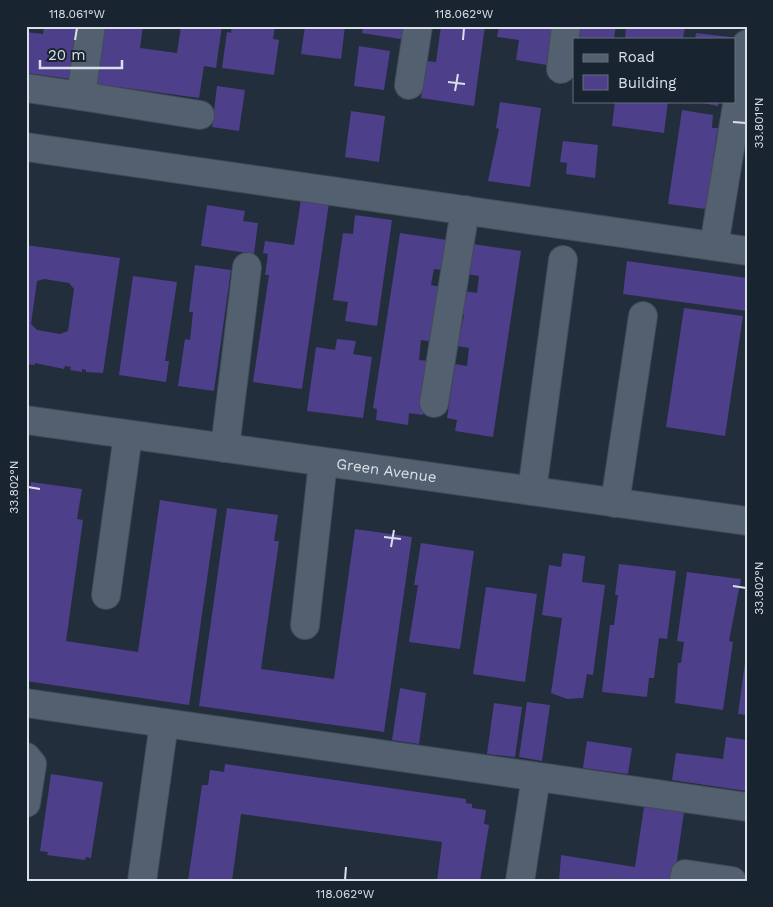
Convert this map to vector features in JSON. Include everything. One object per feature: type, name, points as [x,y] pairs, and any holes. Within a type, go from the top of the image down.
[{"type":"street","points":[[81,96],[91,26]]},
{"type":"street","points":[[409,85],[418,26]]},
{"type":"street","points":[[561,69],[566,26]]},
{"type":"street","points":[[714,246],[747,44]]},
{"type":"street","points":[[26,88],[200,115]]},
{"type":"street","points":[[26,147],[747,250]]},
{"type":"street","points":[[434,403],[465,210]]},
{"type":"street","points":[[532,491],[563,260]]},
{"type":"street","points":[[225,448],[247,267]]},
{"type":"street","points":[[615,503],[643,316]]},
{"type":"street","name":"Green Avenue","points":[[26,420],[747,521]]},
{"type":"street","points":[[106,594],[128,435]]},
{"type":"street","points":[[305,625],[323,462]]},
{"type":"street","points":[[26,703],[747,807]]},
{"type":"street","points":[[142,881],[164,723]]},
{"type":"street","points":[[26,756],[32,764],[26,803]]},
{"type":"street","points":[[520,881],[536,777]]},
{"type":"street","points":[[684,881],[685,874],[732,881]]},
{"type":"building","points":[[44,26],[84,26],[72,79],[26,73],[26,32],[43,34]]},
{"type":"building","points":[[101,26],[143,26],[140,48],[177,53],[181,26],[222,26],[216,68],[204,66],[199,98],[97,84],[102,51],[98,50]]},
{"type":"building","points":[[232,26],[275,26],[273,39],[279,40],[274,75],[222,68],[227,32],[231,33]]},
{"type":"building","points":[[305,26],[345,26],[341,59],[301,54]]},
{"type":"building","points":[[363,26],[409,26],[407,40],[362,33]]},
{"type":"building","points":[[441,26],[485,26],[474,106],[421,98],[426,61],[436,62]]},
{"type":"building","points":[[499,26],[552,26],[547,65],[516,60],[519,40],[497,37]]},
{"type":"building","points":[[571,26],[616,26],[614,38],[574,38]]},
{"type":"building","points":[[626,26],[685,26],[683,38],[625,38]]},
{"type":"building","points":[[696,33],[739,38],[736,55],[736,38],[695,38]]},
{"type":"building","points":[[359,46],[390,51],[384,90],[354,86]]},
{"type":"building","points":[[217,86],[245,90],[239,131],[212,127]]},
{"type":"building","points":[[500,102],[541,108],[530,187],[488,181],[499,129],[496,128]]},
{"type":"building","points":[[615,102],[668,102],[664,133],[612,126]]},
{"type":"building","points":[[697,102],[719,102],[718,106]]},
{"type":"building","points":[[682,110],[713,115],[712,128],[718,128],[713,158],[726,160],[713,210],[668,204]]},
{"type":"building","points":[[351,111],[385,116],[379,162],[345,157]]},
{"type":"building","points":[[563,141],[598,145],[595,178],[566,174],[567,163],[560,162]]},
{"type":"building","points":[[301,199],[329,203],[302,389],[253,382],[269,275],[265,275],[268,254],[263,253],[265,241],[294,245]]},
{"type":"building","points":[[207,205],[245,211],[243,221],[258,223],[254,254],[201,246]]},
{"type":"building","points":[[355,215],[392,220],[377,326],[345,321],[348,302],[333,300],[343,233],[353,234]]},
{"type":"building","points":[[400,233],[447,240],[444,270],[434,269],[431,285],[441,287],[433,342],[421,340],[419,360],[430,361],[423,415],[409,413],[408,425],[376,420],[377,409],[373,408]]},
{"type":"building","points":[[473,244],[521,251],[493,437],[455,431],[457,420],[447,418],[455,364],[467,366],[469,348],[457,346],[464,315],[461,314],[465,291],[477,293],[479,276],[467,274]]},
{"type":"building","points":[[26,245],[120,258],[103,373],[86,372],[86,370],[82,369],[82,372],[70,370],[71,367],[65,366],[64,369],[35,363],[35,365],[26,364]],"holes":[[[44,279],[69,283],[74,289],[68,331],[60,334],[37,330],[31,324],[37,281]]]},
{"type":"building","points":[[627,261],[747,278],[747,311],[623,294]]},
{"type":"building","points":[[195,265],[231,270],[214,391],[178,386],[185,339],[190,340],[193,312],[189,312]]},
{"type":"building","points":[[133,276],[177,282],[165,361],[169,361],[166,382],[119,375]]},
{"type":"building","points":[[684,308],[743,316],[725,436],[666,427]]},
{"type":"building","points":[[337,339],[356,341],[353,354],[372,357],[363,418],[307,411],[316,347],[335,350]]},
{"type":"building","points":[[31,482],[82,489],[77,519],[83,520],[66,641],[138,652],[160,500],[217,509],[189,705],[26,681],[26,516]]},
{"type":"building","points":[[227,508],[278,515],[274,541],[279,541],[261,669],[334,679],[355,529],[412,537],[384,732],[199,706]]},
{"type":"building","points":[[421,543],[474,551],[460,649],[409,642],[418,585],[414,585]]},
{"type":"building","points":[[563,553],[585,556],[582,582],[605,585],[593,675],[587,674],[583,698],[567,699],[551,693],[562,618],[542,615],[549,565],[561,567]]},
{"type":"building","points":[[619,564],[676,571],[667,639],[659,638],[654,678],[649,678],[647,697],[602,692],[610,625],[614,625],[618,595],[615,595]]},
{"type":"building","points":[[687,572],[741,579],[729,641],[733,642],[723,710],[675,703],[678,663],[681,663],[684,642],[677,641]]},
{"type":"building","points":[[486,587],[537,594],[525,682],[473,674]]},
{"type":"building","points":[[747,655],[747,715],[738,714]]},
{"type":"building","points":[[400,688],[426,693],[419,744],[392,740]]},
{"type":"building","points":[[527,702],[550,705],[542,761],[519,757]]},
{"type":"building","points":[[494,703],[522,707],[515,757],[487,754]]},
{"type":"building","points":[[726,737],[747,740],[746,791],[672,780],[676,753],[723,759]]},
{"type":"building","points":[[587,741],[632,748],[628,774],[583,768]]},
{"type":"building","points":[[225,764],[466,799],[466,803],[472,804],[472,808],[486,810],[484,824],[489,825],[480,881],[437,881],[442,842],[241,814],[232,881],[188,881],[202,785],[208,785],[210,770],[224,772]]},
{"type":"building","points":[[51,774],[103,782],[91,858],[86,857],[85,860],[47,855],[48,852],[40,851]]},
{"type":"building","points":[[644,807],[684,812],[674,881],[559,881],[561,855],[635,867]]}]
